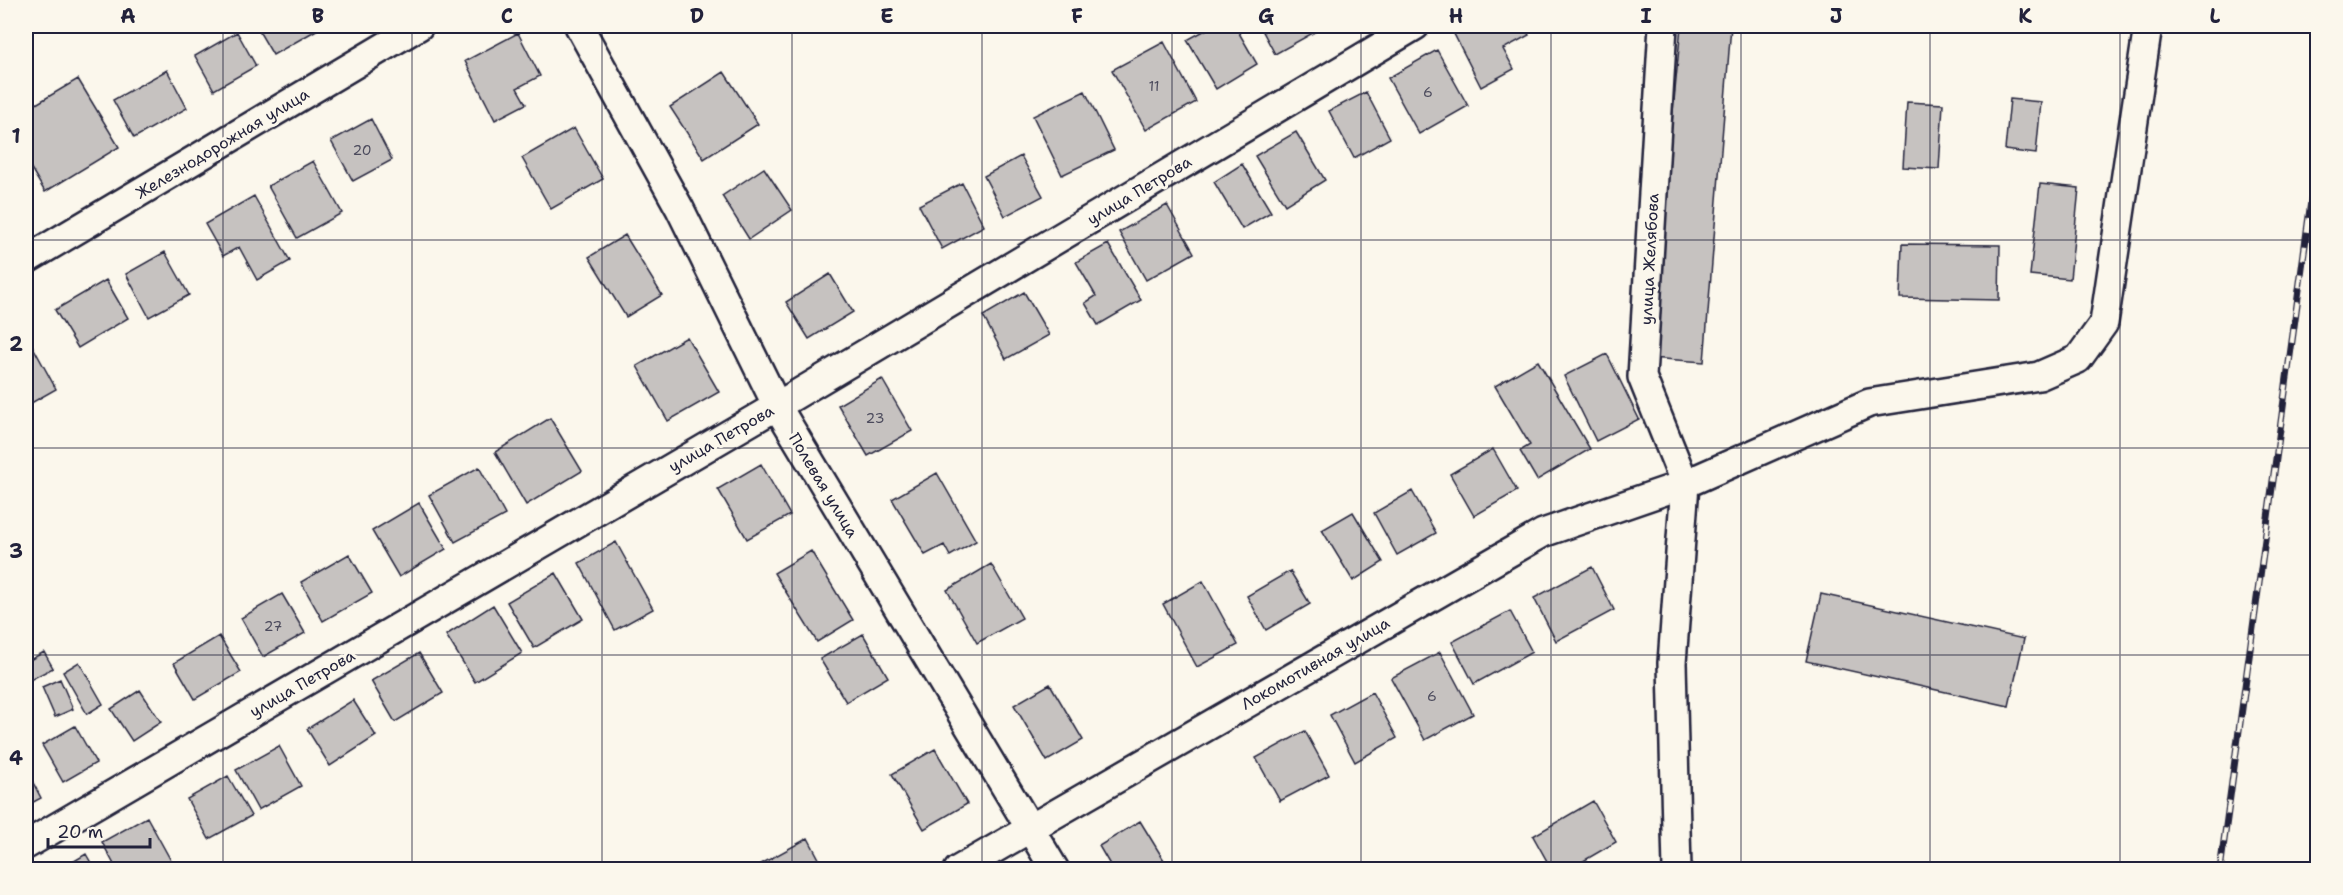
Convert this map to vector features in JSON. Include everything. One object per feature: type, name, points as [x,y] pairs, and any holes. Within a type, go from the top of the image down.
[{"type":"street","name":"Железнодорожная улица","points":[[26,260],[419,26]]},
{"type":"street","name":"Полевая улица","points":[[579,26],[680,209],[777,406],[1055,870]]},
{"type":"street","name":"улица Петрова","points":[[26,845],[777,406],[1415,26]]},
{"type":"street","name":"улица Желябова","points":[[1663,26],[1642,377],[1685,484]]},
{"type":"street","name":"Локомотивная улица","points":[[958,870],[1028,827],[1543,533],[1685,484],[1869,403],[2039,376],[2078,359],[2104,323],[2148,26]]},
{"type":"street","points":[[1677,870],[1672,663],[1685,484]]},
{"type":"building","points":[[256,26],[318,26],[320,28],[273,55]]},
{"type":"building","points":[[1213,26],[1235,26],[1257,64],[1216,89],[1187,40]]},
{"type":"building","points":[[1260,26],[1321,26],[1322,28],[1275,54]]},
{"type":"building","points":[[1460,26],[1523,26],[1529,35],[1503,49],[1514,69],[1481,87],[1452,30]]},
{"type":"building","points":[[1681,26],[1731,26],[1704,362],[1650,358]]},
{"type":"building","points":[[237,32],[256,66],[214,90],[195,56]]},
{"type":"building","points":[[518,33],[540,76],[517,88],[526,104],[495,120],[465,61]]},
{"type":"building","points":[[1164,42],[1196,102],[1146,130],[1112,70]]},
{"type":"building","points":[[1437,50],[1468,106],[1419,134],[1388,78]]},
{"type":"building","points":[[167,70],[187,108],[134,138],[113,100]]},
{"type":"building","points":[[724,72],[758,124],[704,159],[670,107]]},
{"type":"building","points":[[78,79],[119,147],[45,192],[26,160],[26,110]]},
{"type":"building","points":[[1085,91],[1114,150],[1062,175],[1033,116]]},
{"type":"building","points":[[1366,92],[1390,138],[1354,158],[1329,111]]},
{"type":"building","points":[[2010,99],[2041,102],[2036,154],[2005,150]]},
{"type":"building","points":[[1907,102],[1943,104],[1939,169],[1903,167]]},
{"type":"building","points":[[371,119],[392,160],[353,181],[331,141]]},
{"type":"building","points":[[574,128],[603,179],[551,209],[522,158]]},
{"type":"building","points":[[1296,132],[1325,180],[1285,205],[1255,156]]},
{"type":"building","points":[[1021,156],[1043,196],[1005,216],[984,176]]},
{"type":"building","points":[[313,161],[342,213],[297,238],[268,186]]},
{"type":"building","points":[[1242,164],[1271,212],[1242,229],[1214,182]]},
{"type":"building","points":[[764,168],[792,210],[749,239],[722,196]]},
{"type":"building","points":[[962,183],[984,226],[942,249],[919,205]]},
{"type":"building","points":[[2040,184],[2079,188],[2070,279],[2030,275]]},
{"type":"building","points":[[254,196],[290,261],[257,280],[239,247],[223,256],[205,224]]},
{"type":"building","points":[[1167,205],[1194,253],[1146,280],[1119,232]]},
{"type":"building","points":[[625,235],[662,295],[626,317],[589,257]]},
{"type":"building","points":[[1108,244],[1141,300],[1098,325],[1085,303],[1096,296],[1076,262]]},
{"type":"building","points":[[1902,244],[2000,245],[1999,300],[1900,298]]},
{"type":"building","points":[[165,252],[189,295],[149,317],[126,274]]},
{"type":"building","points":[[830,274],[853,312],[809,339],[786,302]]},
{"type":"building","points":[[106,280],[128,318],[78,348],[55,310]]},
{"type":"building","points":[[1024,292],[1049,335],[1006,359],[983,316]]},
{"type":"building","points":[[26,334],[56,389],[26,406]]},
{"type":"building","points":[[687,337],[719,392],[668,421],[637,366]]},
{"type":"building","points":[[1607,354],[1639,419],[1596,441],[1564,376]]},
{"type":"building","points":[[1538,361],[1590,449],[1537,480],[1520,451],[1530,445],[1495,386]]},
{"type":"building","points":[[882,379],[912,431],[868,456],[838,405]]},
{"type":"building","points":[[550,418],[582,471],[526,505],[495,452]]},
{"type":"building","points":[[1493,449],[1517,491],[1474,516],[1450,474]]},
{"type":"building","points":[[761,464],[790,515],[747,539],[718,489]]},
{"type":"building","points":[[479,467],[505,515],[455,542],[429,495]]},
{"type":"building","points":[[937,473],[976,541],[950,556],[944,545],[925,555],[892,499]]},
{"type":"building","points":[[1412,491],[1436,533],[1397,555],[1374,513]]},
{"type":"building","points":[[419,503],[446,549],[399,577],[372,531]]},
{"type":"building","points":[[1353,512],[1383,562],[1353,581],[1322,530]]},
{"type":"building","points":[[616,542],[653,609],[615,630],[579,563]]},
{"type":"building","points":[[811,551],[853,620],[817,642],[774,573]]},
{"type":"building","points":[[349,554],[372,593],[323,621],[301,582]]},
{"type":"building","points":[[991,564],[1022,618],[977,643],[947,590]]},
{"type":"building","points":[[1592,567],[1614,610],[1556,641],[1534,598]]},
{"type":"building","points":[[1290,571],[1310,604],[1266,630],[1247,596]]},
{"type":"building","points":[[556,573],[583,619],[534,648],[507,602]]},
{"type":"building","points":[[1203,581],[1238,645],[1197,667],[1163,604]]},
{"type":"building","points":[[282,594],[305,633],[263,657],[241,618]]},
{"type":"building","points":[[1821,594],[2024,639],[2009,706],[1806,661]]},
{"type":"building","points":[[493,605],[522,653],[475,682],[446,635]]},
{"type":"building","points":[[1510,611],[1532,652],[1474,684],[1452,642]]},
{"type":"building","points":[[863,634],[888,677],[846,702],[820,659]]},
{"type":"building","points":[[219,636],[241,672],[195,699],[174,663]]},
{"type":"building","points":[[44,652],[53,668],[26,682],[26,662]]},
{"type":"building","points":[[1440,652],[1473,714],[1425,740],[1391,678]]},
{"type":"building","points":[[419,653],[443,693],[395,722],[371,681]]},
{"type":"building","points":[[79,662],[103,704],[87,714],[63,672]]},
{"type":"building","points":[[60,679],[73,709],[55,717],[42,687]]},
{"type":"building","points":[[1050,684],[1083,740],[1047,761],[1014,705]]},
{"type":"building","points":[[140,690],[161,722],[132,741],[111,709]]},
{"type":"building","points":[[1372,692],[1397,738],[1355,762],[1330,715]]},
{"type":"building","points":[[353,700],[376,736],[330,766],[307,729]]},
{"type":"building","points":[[75,726],[96,763],[63,782],[42,745]]},
{"type":"building","points":[[1305,731],[1329,775],[1280,801],[1256,758]]},
{"type":"building","points":[[279,746],[301,786],[258,810],[236,770]]},
{"type":"building","points":[[935,749],[967,804],[924,829],[892,774]]},
{"type":"building","points":[[26,769],[41,798],[26,806]]},
{"type":"building","points":[[228,776],[251,816],[209,839],[187,799]]},
{"type":"building","points":[[1593,801],[1616,842],[1568,870],[1552,870],[1533,836]]},
{"type":"building","points":[[147,817],[175,868],[117,870],[102,842]]},
{"type":"building","points":[[1140,821],[1170,870],[1113,870],[1099,846]]},
{"type":"building","points":[[808,838],[825,870],[764,870],[761,864]]},
{"type":"building","points":[[86,854],[95,870],[59,870]]},
{"type":"railway","points":[[2220,870],[2318,150]]}]
